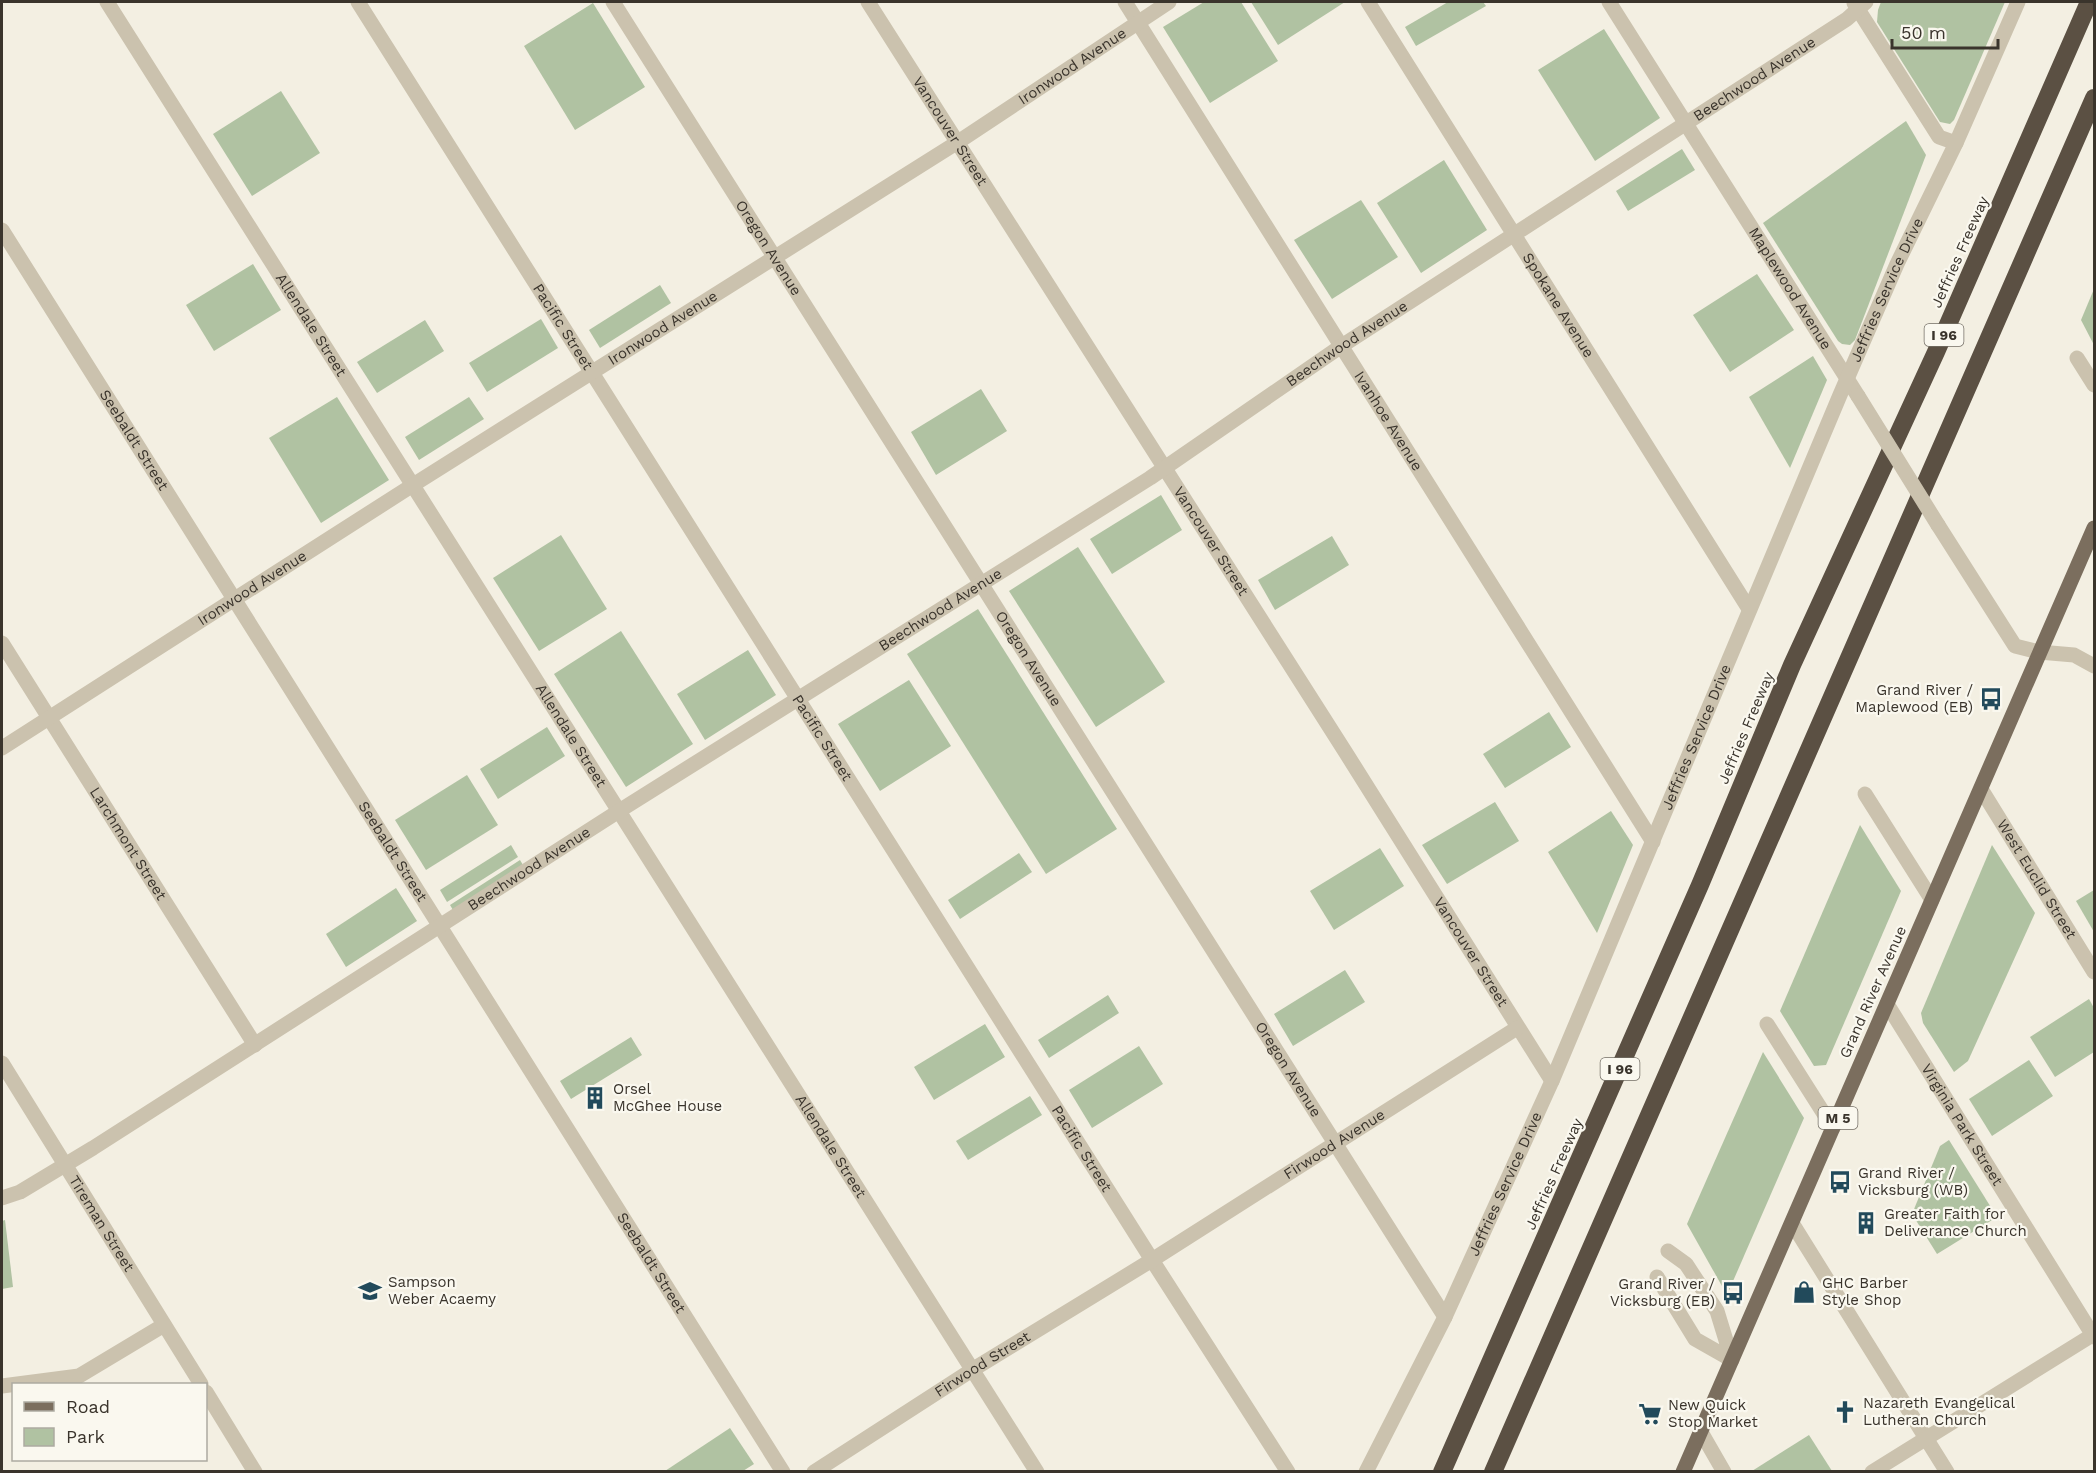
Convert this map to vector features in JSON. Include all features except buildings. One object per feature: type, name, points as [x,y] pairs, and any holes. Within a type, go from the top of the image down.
[{"type":"highway","name":"Jeffries Freeway","points":[[1442,1472],[1700,885],[1792,665],[1936,352],[2089,2]]},
{"type":"highway","name":"I 96","points":[[1493,1472],[2094,98]]},
{"type":"main road","name":"Grand River Avenue","points":[[1683,1472],[2094,528]]},
{"type":"street","name":"Allendale Street","points":[[107,2],[1037,1472]]},
{"type":"street","name":"Pacific Street","points":[[358,2],[1288,1472]]},
{"type":"street","name":"Oregon Avenue","points":[[613,2],[1445,1317]]},
{"type":"street","name":"Vancouver Street","points":[[868,2],[1346,753],[1552,1082]]},
{"type":"street","name":"Ivanhoe Avenue","points":[[1125,2],[1653,842]]},
{"type":"street","name":"Ironwood Avenue","points":[[2,748],[413,485],[776,258],[1169,2]]},
{"type":"street","name":"Spokane Avenue","points":[[1368,2],[1749,609]]},
{"type":"street","name":"Maplewood Avenue","points":[[1609,2],[2015,646],[2039,652],[2073,655],[2094,666]]},
{"type":"street","name":"Jeffries Service Drive","points":[[1366,1472],[1445,1317],[1552,1082],[1847,379],[1897,264],[1956,143],[2018,2]]},
{"type":"street","name":"Beechwood Avenue","points":[[2,1198],[20,1192],[65,1165],[1165,468],[1340,347],[1847,19],[1859,4]]},
{"type":"street","points":[[1859,4],[1940,137],[1956,143]]},
{"type":"street","name":"Seebaldt Street","points":[[2,230],[783,1472]]},
{"type":"street","points":[[2077,358],[2094,385]]},
{"type":"street","name":"Larchmont Street","points":[[2,642],[255,1045]]},
{"type":"street","name":"West Euclid Street","points":[[1981,789],[2094,972]]},
{"type":"street","points":[[1865,794],[1932,900]]},
{"type":"street","name":"Virginia Park Street","points":[[1887,1004],[2094,1336]]},
{"type":"street","points":[[1767,1024],[1833,1128]]},
{"type":"street","name":"Firwood Avenue","points":[[1152,1260],[1517,1028]]},
{"type":"street","name":"Tireman Street","points":[[2,1063],[200,1383]]},
{"type":"street","points":[[1792,1223],[1947,1472]]},
{"type":"street","points":[[1668,1251],[1686,1264],[1717,1311],[1732,1360]]},
{"type":"street","name":"Firwood Street","points":[[814,1472],[972,1370],[1152,1260]]},
{"type":"street","points":[[1657,1277],[1695,1339],[1732,1360]]},
{"type":"street","points":[[25,1383],[78,1376],[164,1325]]},
{"type":"street","points":[[1872,1472],[2094,1336]]},
{"type":"street","points":[[207,1394],[255,1472]]},
{"type":"street","points":[[1701,1432],[1724,1472]]},
{"type":"green space","points":[[1204,2],[1241,2],[1278,61],[1210,103],[1163,27]]},
{"type":"green space","points":[[1251,2],[1345,2],[1278,45]]},
{"type":"green space","points":[[1448,2],[1483,2],[1486,6],[1416,46],[1405,27]]},
{"type":"green space","points":[[1881,2],[2005,2],[1954,120],[1950,124],[1940,122],[1877,22]]},
{"type":"green space","points":[[593,3],[645,87],[575,130],[524,46]]},
{"type":"green space","points":[[1604,29],[1660,118],[1595,161],[1538,70]]},
{"type":"green space","points":[[281,91],[320,153],[252,196],[213,134]]},
{"type":"green space","points":[[1906,121],[1926,155],[1855,340],[1850,345],[1842,344],[1763,223]]},
{"type":"green space","points":[[1682,149],[1695,170],[1628,211],[1616,191]]},
{"type":"green space","points":[[1444,160],[1487,230],[1421,273],[1377,203]]},
{"type":"green space","points":[[1361,200],[1398,257],[1332,299],[1294,240]]},
{"type":"green space","points":[[253,264],[281,310],[214,351],[186,305]]},
{"type":"green space","points":[[1757,274],[1794,330],[1730,372],[1693,315]]},
{"type":"green space","points":[[660,285],[671,303],[600,348],[589,330]]},
{"type":"green space","points":[[2094,289],[2094,345],[2081,320]]},
{"type":"green space","points":[[541,319],[558,348],[487,392],[469,363]]},
{"type":"green space","points":[[425,320],[444,351],[377,393],[357,362]]},
{"type":"green space","points":[[1813,356],[1827,380],[1790,468],[1749,397]]},
{"type":"green space","points":[[981,389],[1007,431],[936,475],[911,432]]},
{"type":"green space","points":[[337,397],[389,480],[321,523],[269,438]]},
{"type":"green space","points":[[469,397],[484,419],[419,460],[405,437]]},
{"type":"green space","points":[[1161,495],[1182,530],[1112,574],[1090,539]]},
{"type":"green space","points":[[561,535],[607,609],[539,651],[493,578]]},
{"type":"green space","points":[[1332,536],[1349,565],[1275,610],[1258,580]]},
{"type":"green space","points":[[1078,547],[1165,682],[1096,727],[1009,591]]},
{"type":"green space","points":[[978,609],[1117,829],[1046,874],[907,654]]},
{"type":"green space","points":[[621,631],[693,744],[626,787],[554,674]]},
{"type":"green space","points":[[748,650],[776,695],[705,740],[677,694]]},
{"type":"green space","points":[[909,680],[951,746],[880,791],[838,724]]},
{"type":"green space","points":[[1549,712],[1571,747],[1505,788],[1483,754]]},
{"type":"green space","points":[[547,727],[565,756],[498,799],[480,769]]},
{"type":"green space","points":[[467,775],[498,825],[426,870],[395,820]]},
{"type":"green space","points":[[1495,802],[1519,841],[1447,884],[1422,845]]},
{"type":"green space","points":[[1611,811],[1633,845],[1597,933],[1548,852]]},
{"type":"green space","points":[[1860,825],[1901,891],[1826,1065],[1814,1066],[1780,1011]]},
{"type":"green space","points":[[511,845],[518,857],[447,902],[440,890]]},
{"type":"green space","points":[[1992,845],[2035,913],[1968,1061],[1954,1072],[1923,1023],[1921,1013]]},
{"type":"green space","points":[[1380,848],[1404,886],[1334,930],[1310,891]]},
{"type":"green space","points":[[1019,853],[1032,872],[960,919],[948,900]]},
{"type":"green space","points":[[520,860],[523,865],[453,910],[450,905]]},
{"type":"green space","points":[[396,888],[417,921],[346,967],[326,934]]},
{"type":"green space","points":[[2094,890],[2094,932],[2076,901]]},
{"type":"green space","points":[[1345,970],[1365,1002],[1293,1046],[1274,1014]]},
{"type":"green space","points":[[1108,995],[1119,1013],[1049,1058],[1038,1040]]},
{"type":"green space","points":[[2089,999],[2094,1008],[2094,1052],[2055,1077],[2030,1037]]},
{"type":"green space","points":[[985,1024],[1005,1057],[934,1100],[914,1067]]},
{"type":"green space","points":[[631,1037],[642,1055],[571,1099],[560,1081]]},
{"type":"green space","points":[[1139,1046],[1163,1084],[1092,1128],[1069,1090]]},
{"type":"green space","points":[[1763,1052],[1804,1118],[1727,1295],[1687,1224]]},
{"type":"green space","points":[[2029,1060],[2053,1096],[1992,1136],[1969,1099]]},
{"type":"green space","points":[[1030,1096],[1042,1115],[968,1160],[956,1141]]},
{"type":"green space","points":[[1949,1140],[1997,1217],[1937,1254],[1912,1214],[1940,1146]]},
{"type":"green space","points":[[5,1220],[13,1287],[2,1289],[2,1221]]},
{"type":"green space","points":[[730,1428],[754,1464],[743,1471],[665,1471]]},
{"type":"green space","points":[[1809,1435],[1832,1471],[1752,1471]]},
{"type":"place","name":"Grand River / Maplewood (EB)","points":[[1991,699]]},
{"type":"place","name":"Orsel McGhee House","points":[[595,1098]]},
{"type":"place","name":"Grand River / Vicksburg (WB)","points":[[1840,1182]]},
{"type":"place","name":"Greater Faith for Deliverance Church","points":[[1866,1223]]},
{"type":"place","name":"Sampson Weber Acaemy","points":[[370,1291]]},
{"type":"place","name":"GHC Barber Style Shop","points":[[1804,1292]]},
{"type":"place","name":"Grand River / Vicksburg (EB)","points":[[1733,1293]]},
{"type":"place","name":"Nazareth Evangelical Lutheran Church","points":[[1845,1412]]},
{"type":"place","name":"New Quick Stop Market","points":[[1650,1414]]}]
